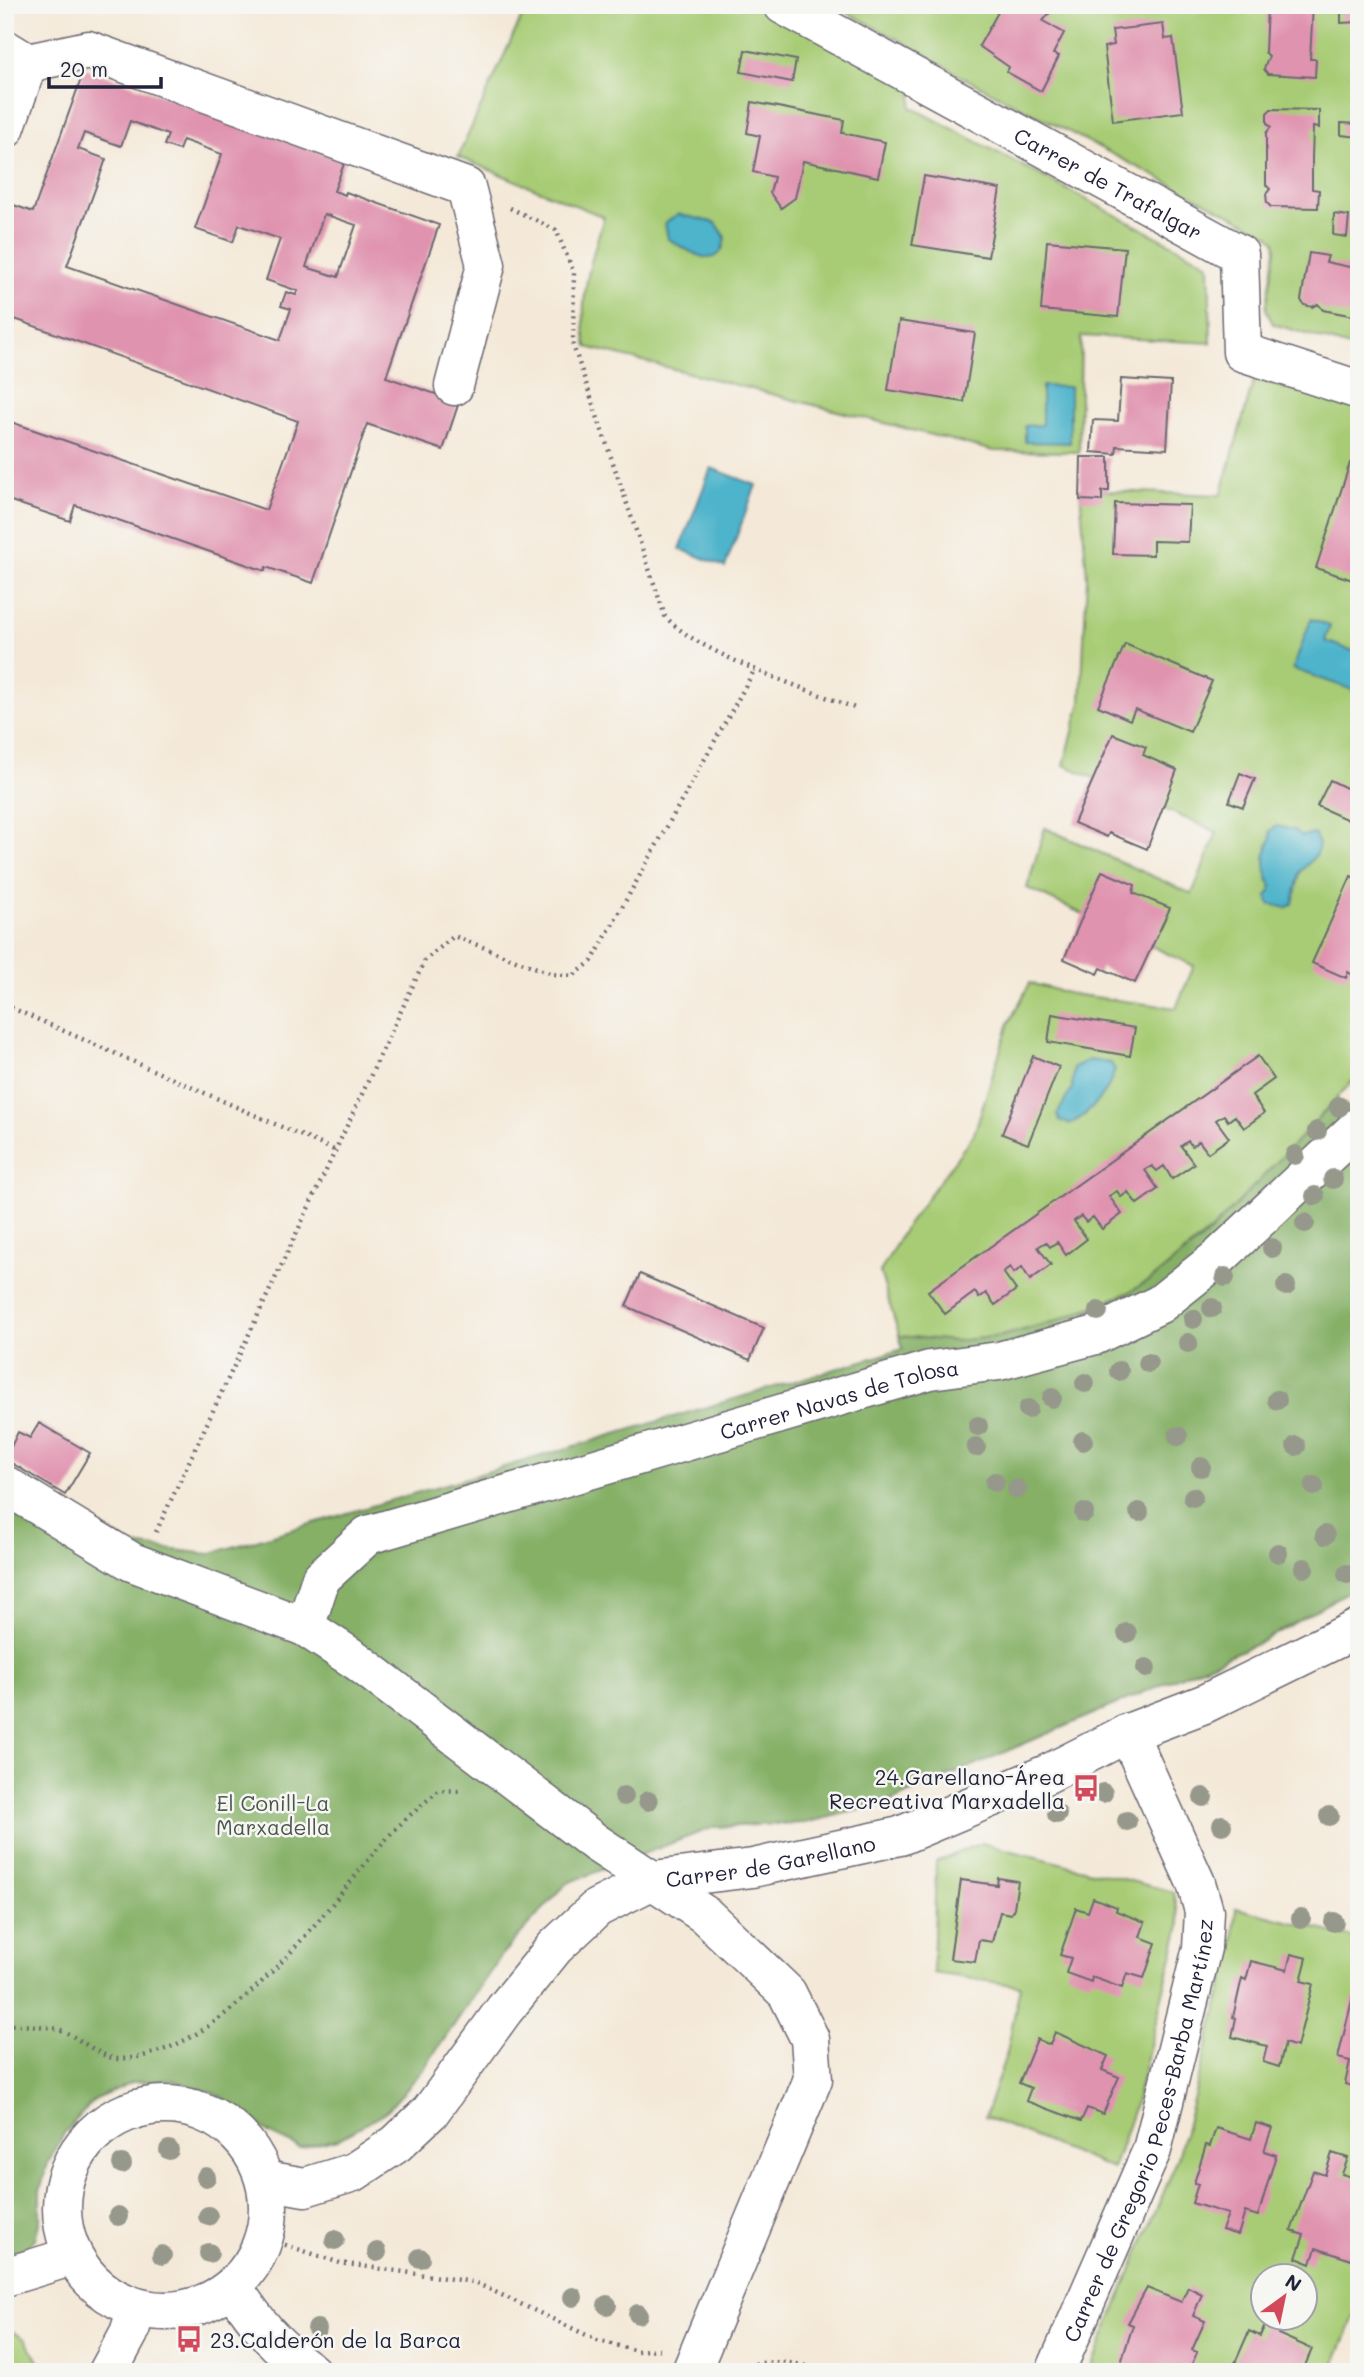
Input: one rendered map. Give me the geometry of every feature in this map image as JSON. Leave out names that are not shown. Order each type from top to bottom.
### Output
[{"type":"street","name":"Carrer de Trafalgar","points":[[783,5],[1239,254],[1242,352],[1359,390]]},
{"type":"street","points":[[5,129],[17,56],[88,50],[466,187],[486,265],[454,386]]},
{"type":"street","name":"Carrer Navas de Tolosa","points":[[305,1627],[321,1578],[368,1535],[930,1370],[999,1361],[1096,1335],[1160,1304],[1209,1265],[1359,1126]]},
{"type":"street","points":[[5,1485],[132,1562],[305,1627],[357,1661],[596,1843],[705,1914],[788,1993],[810,2039],[813,2079],[709,2370]]},
{"type":"street","name":"Carrer de Garellano","points":[[265,2180],[305,2187],[354,2172],[397,2144],[430,2112],[503,2010],[555,1947],[597,1908],[653,1880],[753,1868],[900,1836],[1047,1774],[1128,1733],[1203,1704],[1359,1628]]},
{"type":"street","name":"Carrer de Gregorio Peces-Barba Martínez","points":[[1055,2372],[1152,2150],[1202,1948],[1204,1911],[1196,1883],[1128,1733]]},
{"type":"street","points":[[160,2105],[194,2109],[225,2124],[250,2148],[265,2180],[269,2209],[265,2238],[253,2264],[233,2287],[204,2305],[171,2312],[137,2308],[111,2297],[89,2279],[73,2256],[62,2223],[63,2189],[75,2157],[97,2130],[126,2112],[160,2105]]},
{"type":"street","points":[[5,2277],[73,2256]]},
{"type":"street","points":[[233,2287],[257,2324],[287,2356],[310,2372]]},
{"type":"street","points":[[108,2372],[129,2333],[137,2308]]},
{"type":"path","points":[[466,187],[556,230],[574,273],[573,345],[665,616],[678,631],[755,669],[857,709]]},
{"type":"path","points":[[154,1536],[425,960],[454,936],[552,974],[573,976],[592,961],[755,669]]},
{"type":"path","points":[[5,1005],[334,1150]]},
{"type":"path","points":[[5,2024],[58,2029],[117,2060],[158,2054],[211,2026],[266,1976],[322,1917],[390,1834],[439,1790],[505,1793],[514,1781]]},
{"type":"path","points":[[265,2238],[340,2263],[474,2282],[597,2340],[636,2351],[662,2349]]},
{"type":"path","points":[[709,2370],[766,2361],[811,2366],[823,2372]]},
{"type":"green space","points":[[527,5],[762,5],[914,84],[911,107],[1209,264],[1211,343],[1081,336],[1079,452],[994,451],[587,347],[584,314],[587,281],[604,217],[458,157]]},
{"type":"green space","points":[[833,5],[1359,5],[1359,350],[1273,324],[1266,309],[1276,250],[1275,241],[1268,234],[960,76],[922,52]]},
{"type":"green space","points":[[1254,379],[1359,407],[1359,1074],[1229,1215],[1156,1276],[1128,1293],[1056,1321],[1002,1336],[956,1341],[900,1338],[880,1272],[905,1228],[974,1134],[1009,1023],[1030,983],[1071,994],[1176,1008],[1194,966],[1027,888],[1045,828],[1192,894],[1217,832],[1064,765],[1081,702],[1087,577],[1080,490],[1221,495]]},
{"type":"green space","name":"El Conill-La Marxadella","points":[[1337,1099],[1359,1115],[1359,1585],[1263,1641],[884,1804],[805,1823],[714,1827],[567,1883],[504,1952],[423,2070],[386,2112],[338,2139],[300,2148],[268,2133],[242,2110],[214,2093],[172,2080],[132,2082],[94,2100],[65,2132],[48,2163],[40,2191],[40,2219],[35,2239],[23,2249],[5,2254],[5,1470],[132,1545],[209,1554],[903,1349],[899,1336],[956,1341],[1002,1336],[1056,1321],[1128,1293],[1156,1276],[1207,1235]]},
{"type":"green space","points":[[981,1843],[1174,1892],[1180,1925],[1135,2105],[1113,2169],[985,2117],[1007,2052],[1020,1986],[933,1973],[936,1862]]},
{"type":"green space","points":[[1236,1908],[1359,1939],[1359,2306],[1331,2372],[1089,2372],[1178,2158],[1233,1946]]},
{"type":"green space","points":[[5,2327],[26,2340],[44,2372],[5,2372]]},
{"type":"water","points":[[678,214],[716,223],[725,237],[722,249],[717,255],[702,257],[668,239],[665,223]]},
{"type":"water","points":[[1042,386],[1070,387],[1070,443],[1025,442],[1025,426],[1042,425]]},
{"type":"water","points":[[711,468],[756,485],[725,567],[680,549]]},
{"type":"water","points":[[1311,619],[1330,626],[1325,641],[1359,653],[1359,692],[1293,669]]},
{"type":"water","points":[[1277,826],[1294,830],[1301,836],[1314,834],[1319,844],[1317,854],[1300,872],[1293,903],[1287,908],[1270,904],[1267,897],[1272,887],[1267,876],[1265,857],[1271,839],[1270,831]]},
{"type":"water","points":[[1089,1060],[1111,1063],[1115,1070],[1112,1078],[1098,1102],[1085,1114],[1070,1124],[1060,1121],[1057,1115],[1072,1088],[1074,1067]]},
{"type":"building","points":[[1002,5],[1056,5],[1043,21],[1064,33],[1053,54],[1059,56],[1041,91],[1007,72],[1009,67],[979,46]]},
{"type":"building","points":[[1267,5],[1313,5],[1310,59],[1316,59],[1315,77],[1268,74],[1264,69],[1269,56],[1265,52]]},
{"type":"building","points":[[1341,5],[1359,5],[1359,22],[1341,23]]},
{"type":"building","points":[[1163,24],[1165,39],[1173,38],[1183,112],[1113,121],[1104,47],[1114,45],[1112,30]]},
{"type":"building","points":[[745,50],[796,60],[792,82],[741,72]]},
{"type":"building","points":[[85,68],[345,161],[334,191],[345,195],[346,192],[439,225],[386,377],[459,402],[443,450],[367,424],[313,583],[266,567],[265,571],[75,505],[70,521],[5,499],[5,420],[266,510],[298,421],[15,319],[9,335],[5,334],[5,202],[33,212]],"holes":[[[130,121],[168,135],[164,145],[179,150],[183,140],[222,154],[195,229],[233,242],[239,225],[280,239],[266,280],[298,291],[296,295],[286,292],[281,306],[291,309],[280,340],[67,266],[106,159],[78,149],[84,133],[121,146]],[[324,214],[356,225],[338,277],[306,267]]]},
{"type":"building","points":[[752,102],[844,120],[842,133],[885,142],[878,177],[803,161],[795,198],[781,208],[770,193],[774,177],[753,172],[760,136],[747,133]]},
{"type":"building","points":[[1271,109],[1319,110],[1319,128],[1313,127],[1312,158],[1312,189],[1319,190],[1318,208],[1271,207],[1267,203],[1266,194],[1270,189],[1266,185],[1266,133],[1271,127],[1267,123],[1267,113]]},
{"type":"building","points":[[1341,123],[1359,124],[1359,137],[1341,135]]},
{"type":"building","points":[[924,176],[1000,189],[988,257],[912,245]]},
{"type":"building","points":[[1334,214],[1349,216],[1347,237],[1333,235]]},
{"type":"building","points":[[1047,241],[1125,248],[1118,317],[1041,310]]},
{"type":"building","points":[[1309,253],[1328,256],[1326,262],[1359,269],[1359,317],[1323,310],[1318,304],[1312,307],[1304,305],[1301,300]]},
{"type":"building","points":[[899,321],[975,333],[964,402],[888,390]]},
{"type":"building","points":[[1121,379],[1171,382],[1167,449],[1117,446],[1116,454],[1091,452],[1093,420],[1118,421]]},
{"type":"building","points":[[1081,457],[1109,457],[1109,491],[1102,491],[1102,501],[1080,500]]},
{"type":"building","points":[[1350,463],[1359,466],[1359,582],[1316,568]]},
{"type":"building","points":[[1115,503],[1190,505],[1188,542],[1153,541],[1153,555],[1113,554]]},
{"type":"building","points":[[1125,644],[1212,681],[1190,732],[1135,709],[1130,720],[1098,706]]},
{"type":"building","points":[[1113,734],[1146,747],[1143,755],[1177,770],[1147,849],[1109,833],[1107,837],[1074,823]]},
{"type":"building","points":[[1240,773],[1255,779],[1243,807],[1229,802]]},
{"type":"building","points":[[1330,780],[1359,794],[1348,820],[1317,806]]},
{"type":"building","points":[[1102,871],[1135,885],[1133,893],[1170,908],[1135,983],[1101,968],[1098,974],[1064,959]]},
{"type":"building","points":[[1351,876],[1359,880],[1359,979],[1348,972],[1346,978],[1312,963]]},
{"type":"building","points":[[1052,1014],[1135,1028],[1130,1056],[1048,1042]]},
{"type":"building","points":[[1033,1056],[1059,1067],[1028,1144],[1002,1134]]},
{"type":"building","points":[[1258,1056],[1274,1079],[1252,1095],[1264,1113],[1244,1128],[1235,1116],[1228,1121],[1224,1115],[1216,1120],[1229,1138],[1208,1153],[1199,1141],[1192,1146],[1188,1141],[1181,1146],[1194,1164],[1172,1179],[1164,1166],[1157,1171],[1152,1166],[1145,1170],[1158,1189],[1137,1204],[1128,1192],[1121,1197],[1117,1191],[1109,1196],[1122,1214],[1102,1229],[1093,1217],[1086,1222],[1081,1216],[1074,1221],[1087,1239],[1066,1255],[1057,1242],[1050,1247],[1046,1242],[1038,1247],[1051,1265],[1030,1280],[1022,1267],[1014,1273],[1010,1267],[1003,1272],[1016,1290],[995,1305],[986,1293],[979,1298],[975,1292],[945,1314],[928,1291]]},
{"type":"building","points":[[640,1274],[764,1328],[750,1360],[626,1306]]},
{"type":"building","points":[[39,1423],[90,1453],[65,1495],[5,1459],[18,1432],[30,1438]]},
{"type":"building","points":[[998,1878],[1018,1881],[1011,1914],[1000,1912],[992,1942],[979,1940],[975,1962],[950,1959],[961,1880],[997,1885]]},
{"type":"building","points":[[1093,1898],[1117,1907],[1116,1911],[1145,1922],[1140,1937],[1156,1943],[1144,1978],[1127,1973],[1122,1988],[1092,1977],[1091,1982],[1066,1973],[1071,1958],[1060,1955],[1076,1908],[1088,1912]]},
{"type":"building","points":[[1291,1954],[1307,1958],[1301,1981],[1313,1984],[1297,2047],[1285,2043],[1279,2067],[1263,2062],[1267,2046],[1232,2037],[1236,2018],[1233,2017],[1242,1978],[1246,1980],[1251,1961],[1287,1970]]},
{"type":"building","points":[[1353,1996],[1359,1997],[1359,2088],[1345,2084],[1350,2061],[1338,2058]]},
{"type":"building","points":[[1055,2032],[1108,2056],[1102,2070],[1119,2077],[1103,2114],[1087,2108],[1081,2121],[1026,2101],[1031,2088],[1019,2083],[1037,2039],[1050,2045]]},
{"type":"building","points":[[1256,2123],[1272,2128],[1264,2151],[1276,2155],[1258,2216],[1245,2212],[1238,2235],[1222,2230],[1228,2214],[1192,2203],[1198,2184],[1194,2183],[1206,2145],[1210,2146],[1216,2128],[1251,2139]]},
{"type":"building","points":[[1332,2153],[1348,2158],[1342,2174],[1359,2179],[1359,2242],[1351,2260],[1316,2248],[1312,2262],[1306,2262],[1296,2258],[1304,2235],[1291,2231],[1313,2171],[1325,2175]]},
{"type":"building","points":[[1188,2287],[1202,2294],[1193,2316],[1205,2321],[1192,2350],[1197,2352],[1189,2372],[1141,2372],[1121,2363],[1133,2325],[1128,2323],[1147,2288],[1181,2302]]},
{"type":"building","points":[[1249,2332],[1260,2336],[1262,2332],[1279,2332],[1278,2334],[1312,2349],[1304,2368],[1307,2372],[1231,2372]]},
{"type":"place","name":"24.Garellano-Área Recreativa Marxadella","points":[[1086,1788]]},
{"type":"place","name":"23.Calderón de la Barca","points":[[189,2339]]}]
